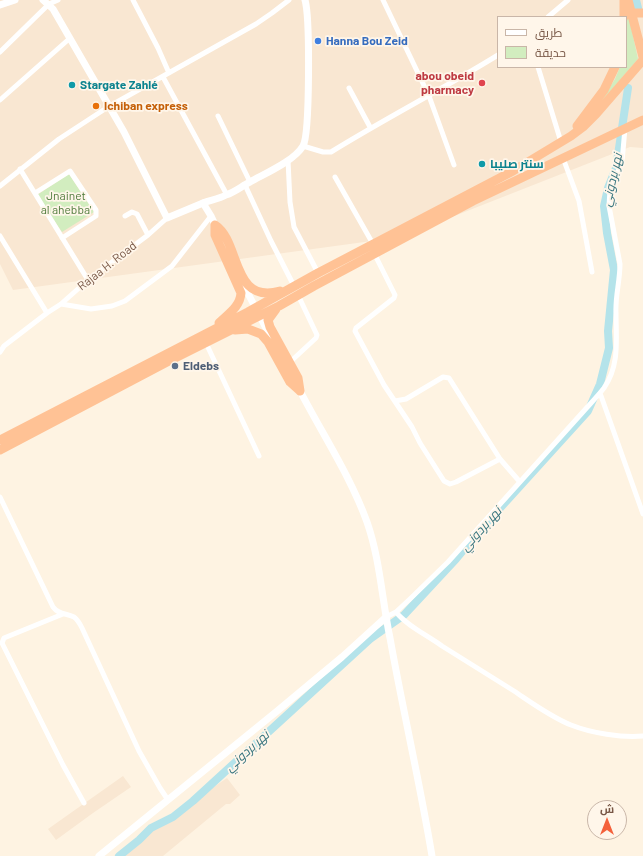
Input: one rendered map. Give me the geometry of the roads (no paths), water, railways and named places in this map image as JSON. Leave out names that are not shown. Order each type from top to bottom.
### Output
[{"type":"highway","points":[[624,0],[643,57]]},
{"type":"highway","points":[[628,0],[628,15]]},
{"type":"highway","points":[[628,15],[643,13]]},
{"type":"highway","points":[[300,391],[298,378],[269,323],[270,316],[279,306],[318,273],[513,171],[563,141],[583,127],[596,114],[643,60]]},
{"type":"highway","points":[[563,141],[586,115],[604,90],[615,68]]},
{"type":"highway","points":[[0,450],[212,330],[374,253],[473,201],[643,120]]},
{"type":"highway","points":[[213,220],[222,229],[239,270],[252,290],[264,294],[296,291]]},
{"type":"highway","points":[[212,330],[235,308],[241,296],[240,289],[216,235],[213,220]]},
{"type":"highway","points":[[0,440],[127,378],[206,343],[279,306]]},
{"type":"highway","points":[[230,331],[248,329],[261,334],[268,342],[290,382],[300,391]]},
{"type":"main road","points":[[0,5],[15,0]]},
{"type":"main road","points":[[46,2],[62,24],[108,107],[124,132],[167,218],[227,195],[288,160],[303,146],[306,134],[307,117],[308,17],[305,0]]},
{"type":"main road","points":[[203,203],[213,220],[246,290],[348,479],[363,512],[372,543],[432,856]]},
{"type":"main road","points":[[100,856],[386,619]]},
{"type":"street","points":[[0,52],[46,2],[58,0]]},
{"type":"street","points":[[132,0],[158,48],[169,73]]},
{"type":"street","points":[[0,186],[59,139],[108,107],[256,24],[289,0]]},
{"type":"street","points":[[384,0],[429,96],[454,165]]},
{"type":"street","points":[[549,16],[568,0]]},
{"type":"street","points":[[0,100],[70,39]]},
{"type":"street","points":[[303,146],[323,152],[331,152],[497,56]]},
{"type":"street","points":[[538,68],[563,141]]},
{"type":"street","points":[[163,76],[227,195]]},
{"type":"street","points":[[349,88],[370,128]]},
{"type":"street","points":[[218,116],[271,241],[317,335],[316,338],[289,363]]},
{"type":"street","points":[[386,619],[397,614],[411,598],[448,562],[600,392],[609,379],[615,360],[617,340],[616,312],[620,264],[609,206],[610,190],[622,162],[625,128]]},
{"type":"street","points":[[563,158],[579,201],[592,272]]},
{"type":"street","points":[[288,160],[290,202],[294,227],[318,273]]},
{"type":"street","points":[[20,169],[88,280]]},
{"type":"street","points":[[35,193],[70,171],[96,210],[96,216],[62,238]]},
{"type":"street","points":[[336,177],[373,244]]},
{"type":"street","points":[[124,216],[132,212],[137,214],[148,235]]},
{"type":"street","name":"Rajaa H. Road","points":[[0,352],[4,346],[46,313],[61,304],[88,280],[148,235],[167,218]]},
{"type":"street","points":[[61,304],[91,309],[106,308],[120,304],[172,266],[213,220]]},
{"type":"street","points":[[0,236],[46,313]]},
{"type":"street","points":[[374,253],[395,294],[394,298],[358,325],[355,331],[380,378],[412,426],[426,454],[446,483],[450,484],[500,459]]},
{"type":"street","points":[[206,343],[259,456]]},
{"type":"street","points":[[395,401],[406,399],[443,377],[449,378],[500,459],[520,482]]},
{"type":"street","points":[[600,392],[643,514]]},
{"type":"street","points":[[0,497],[53,607],[57,612],[76,619],[82,628],[139,751],[168,800]]},
{"type":"street","points":[[63,614],[7,636],[1,641],[63,765],[84,803]]},
{"type":"street","points":[[397,614],[536,706],[570,725],[619,736],[643,736]]},
{"type":"waterway","name":"نهر بردوني","points":[[636,0],[638,8]]},
{"type":"waterway","name":"نهر بردوني","points":[[119,856],[151,828],[173,817],[193,801],[370,639],[404,615],[588,411],[600,384],[609,348],[608,331],[614,270],[607,233],[604,206],[608,188],[616,168],[628,88]]},
{"type":"place","name":"Hanna Bou Zeid","points":[[318,41]]},
{"type":"place","name":"abou obeid pharmacy","points":[[482,83]]},
{"type":"place","name":"Stargate Zahlé","points":[[72,85]]},
{"type":"place","name":"Ichiban express","points":[[96,106]]},
{"type":"place","name":"سنتر صليبا","points":[[482,164]]},
{"type":"place","name":"Eldebs","points":[[175,366]]},
{"type":"park label","name":"Jnainet al ahebba'","points":[[66,203]]}]
